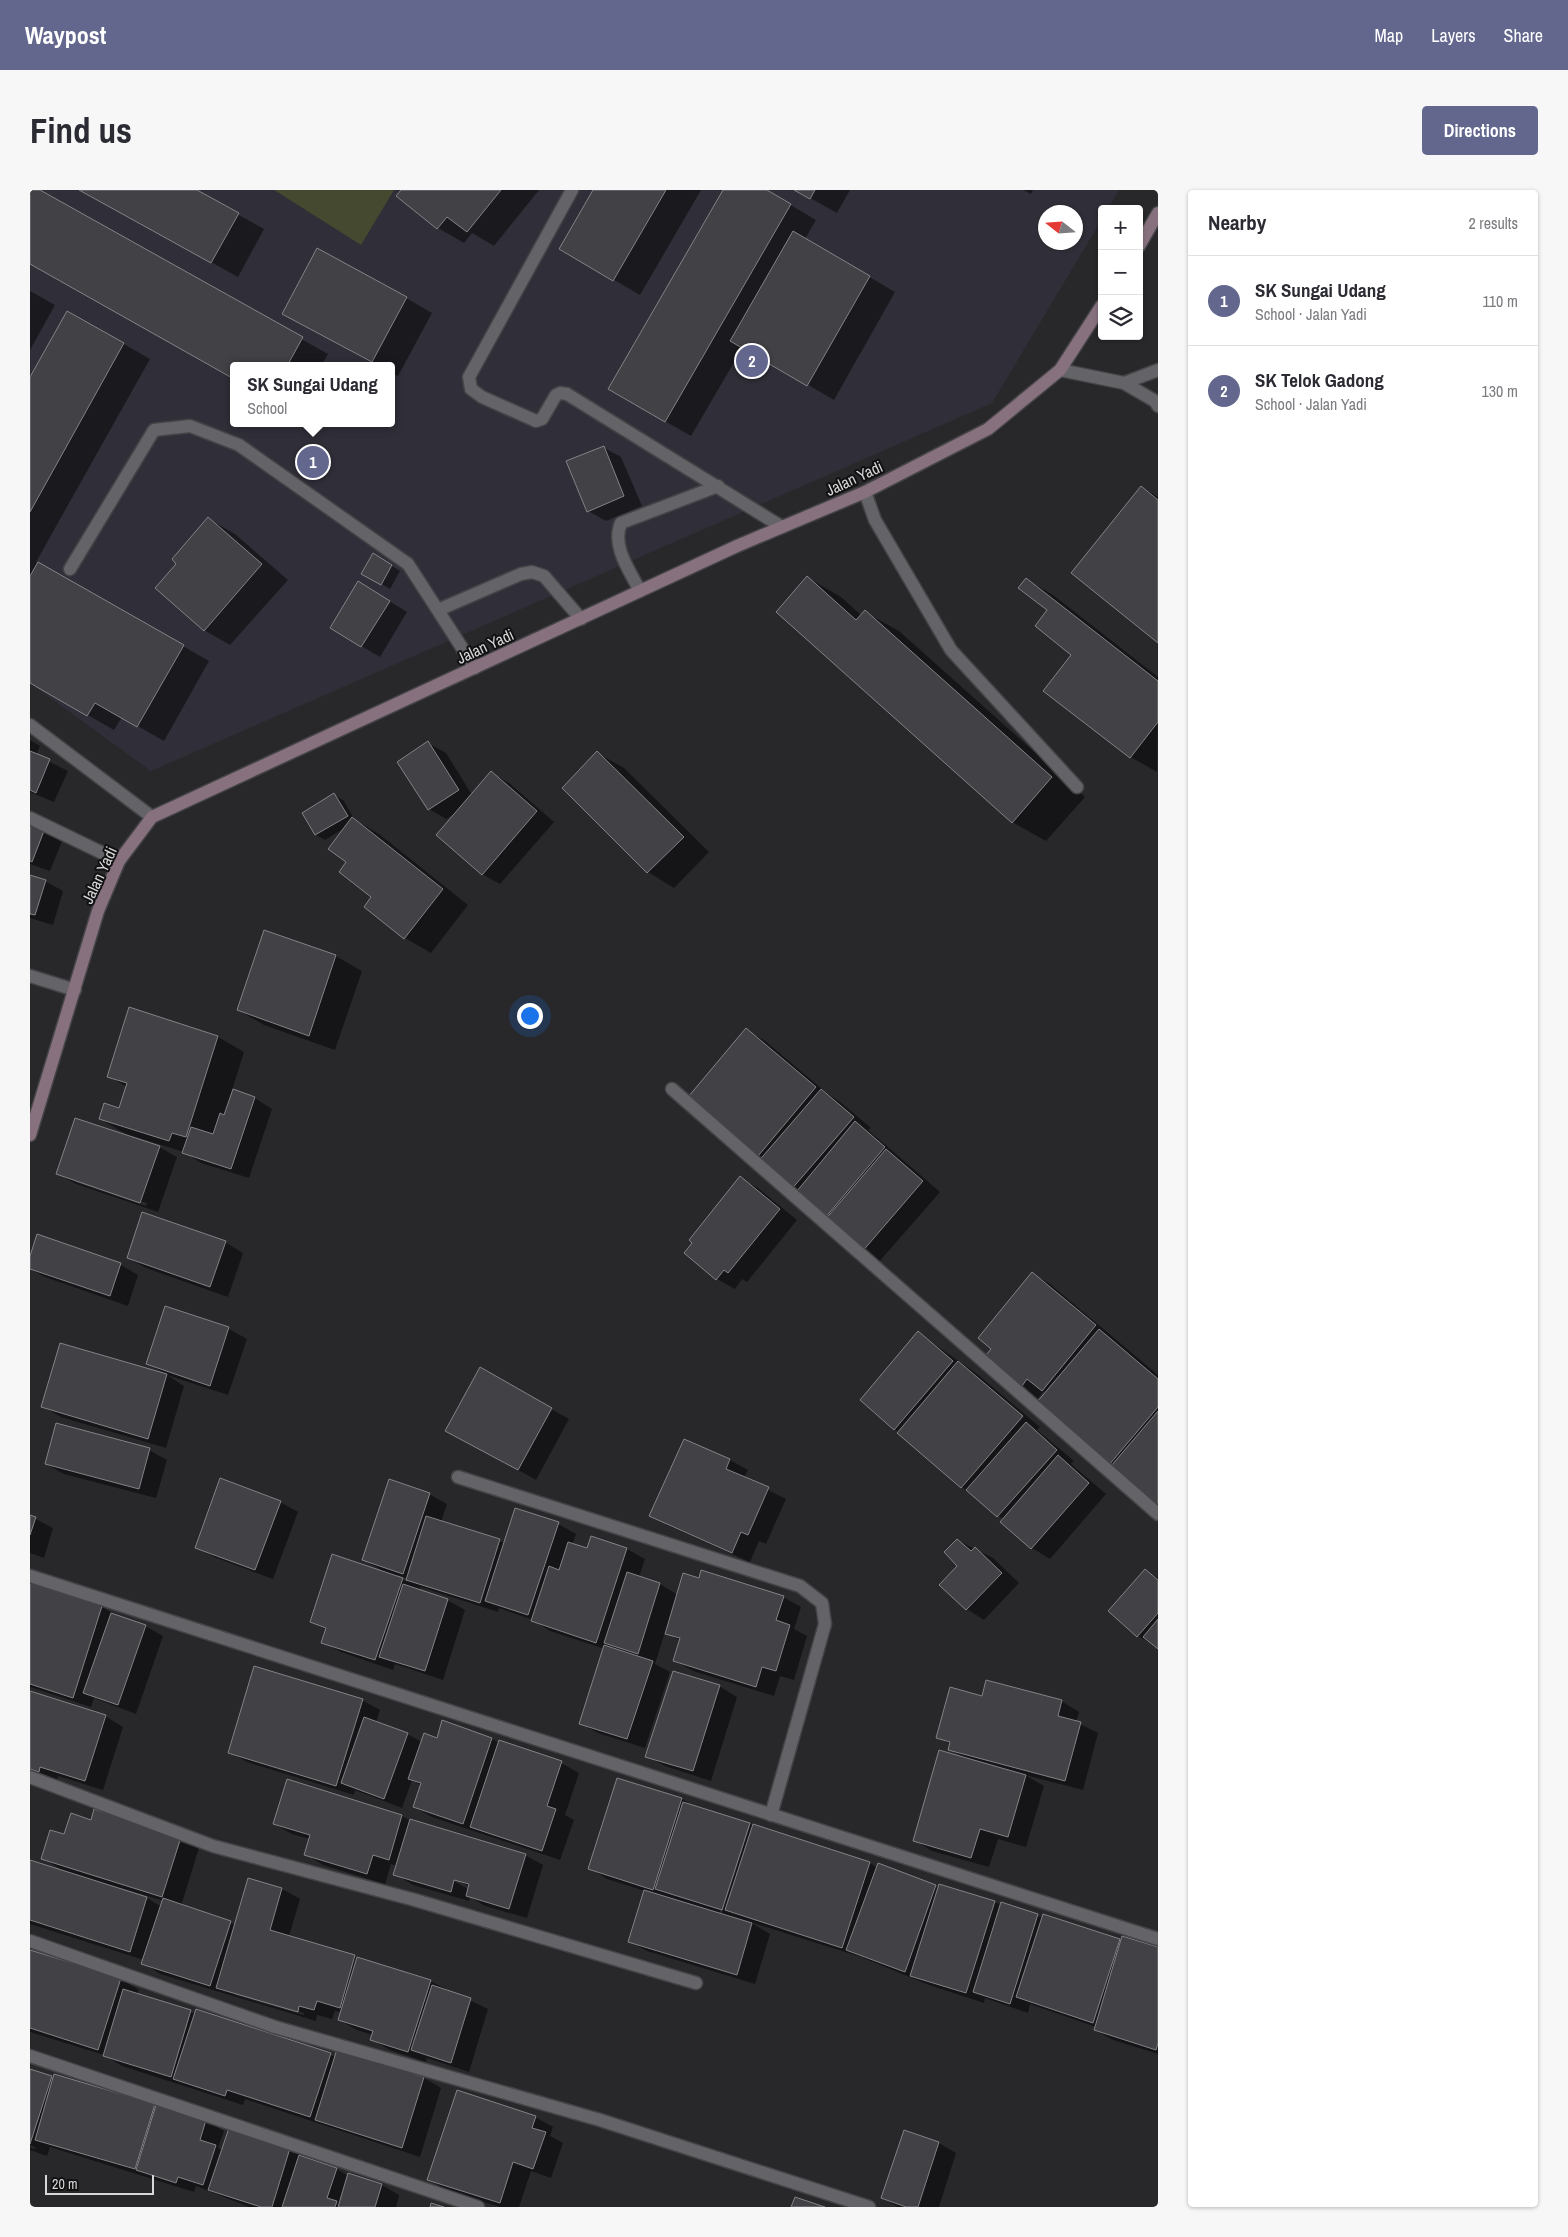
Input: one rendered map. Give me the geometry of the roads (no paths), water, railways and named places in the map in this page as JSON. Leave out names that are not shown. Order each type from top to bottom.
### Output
[{"type":"street","points":[[572,190],[469,378],[471,389],[482,397],[536,421],[542,419],[556,395],[560,393],[567,394],[782,527]]},
{"type":"street","points":[[1143,239],[1158,213]]},
{"type":"street","name":"Jalan Yadi","points":[[30,1135],[98,912],[120,861],[152,817],[782,527],[865,492],[988,429],[1060,370],[1098,311]]},
{"type":"street","points":[[1060,370],[1124,383],[1155,402],[1158,406]]},
{"type":"street","points":[[1124,383],[1158,370]]},
{"type":"street","points":[[70,569],[154,430],[190,426],[239,445],[408,564],[475,668]]},
{"type":"street","points":[[640,592],[618,546],[618,531],[621,523],[718,486]]},
{"type":"street","points":[[865,492],[875,520],[951,650],[1077,787]]},
{"type":"street","points":[[438,610],[521,574],[532,572],[544,576],[581,619]]},
{"type":"street","points":[[30,724],[152,817]]},
{"type":"street","points":[[30,818],[120,861]]},
{"type":"street","points":[[30,976],[74,990]]},
{"type":"street","points":[[672,1089],[1158,1514]]},
{"type":"street","points":[[458,1477],[800,1586],[822,1603],[824,1624],[771,1815]]},
{"type":"street","points":[[30,1576],[1158,1938]]},
{"type":"street","points":[[30,1777],[213,1846],[415,1900],[696,1983]]},
{"type":"street","points":[[30,1941],[275,2027],[600,2120],[869,2207]]},
{"type":"street","points":[[30,2056],[478,2207]]},
{"type":"place","name":"SK Telok Gadong","points":[[752,361]]},
{"type":"place","name":"SK Sungai Udang","points":[[313,462]]}]
